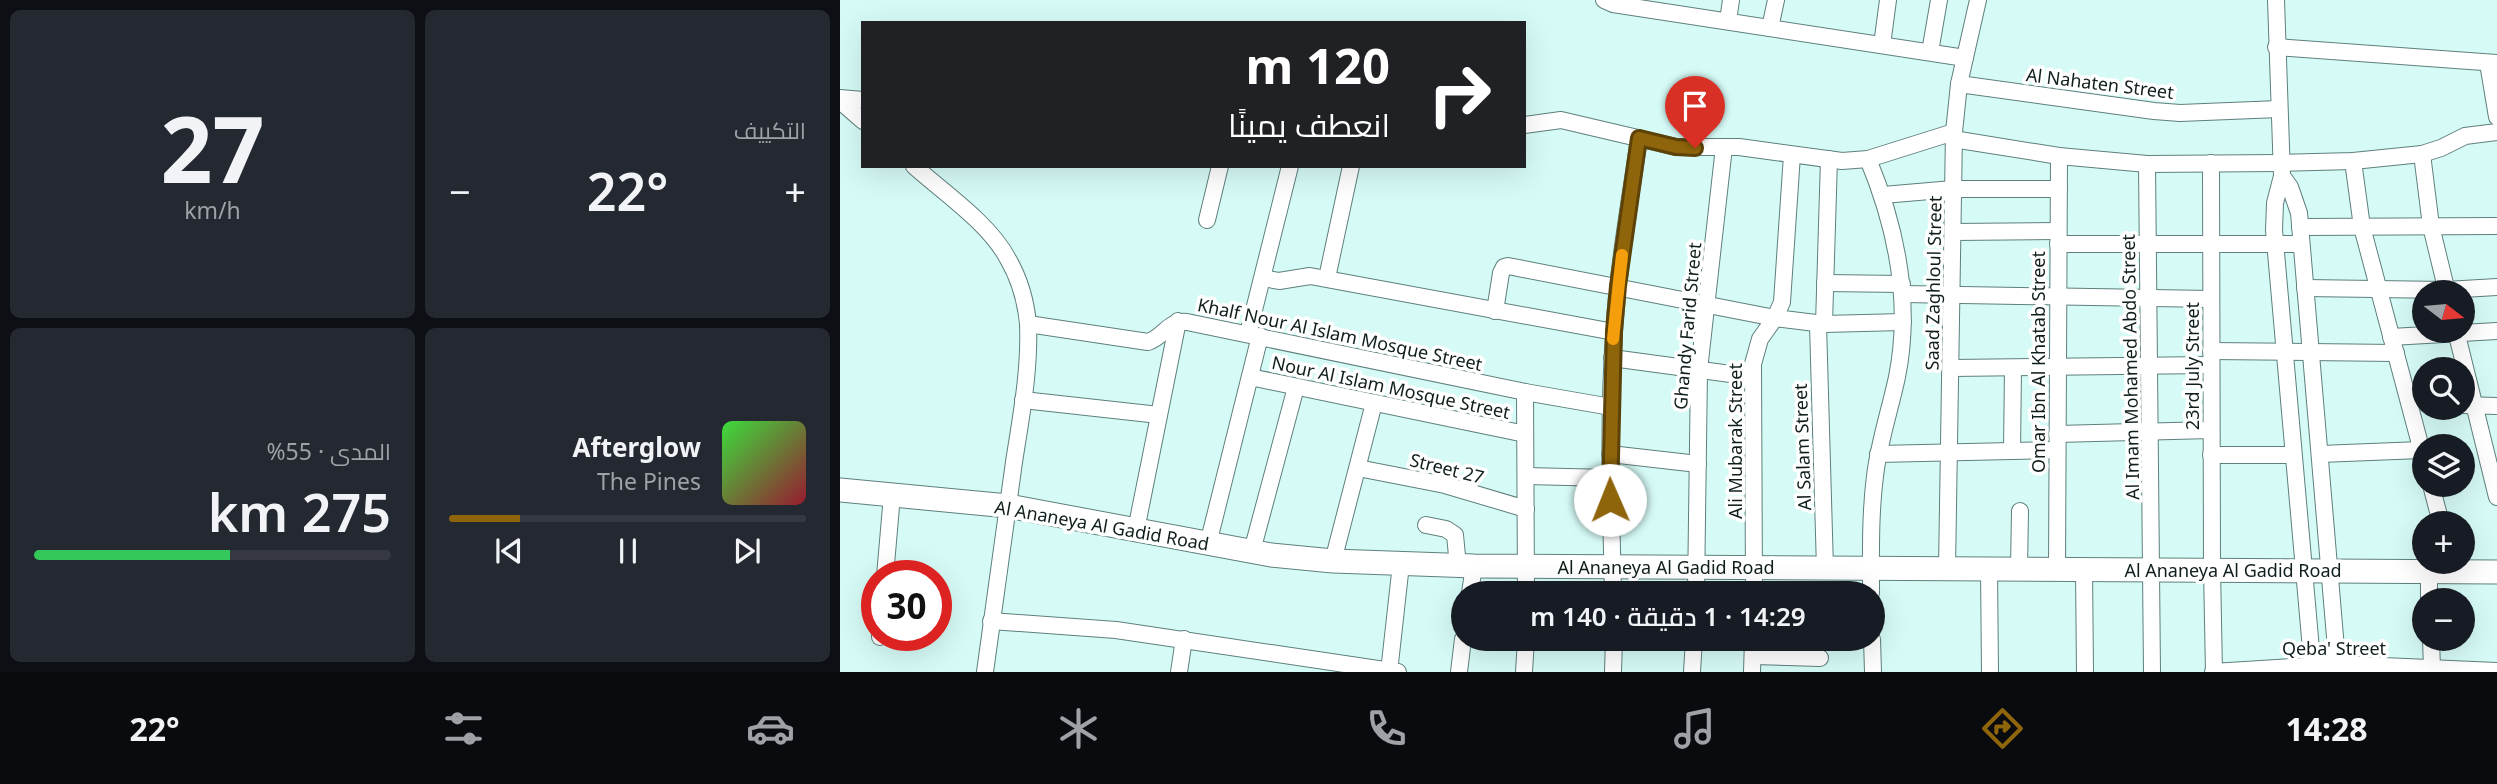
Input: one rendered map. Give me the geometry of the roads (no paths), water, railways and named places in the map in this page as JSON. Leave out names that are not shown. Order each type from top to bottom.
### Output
[{"type":"street","points":[[1604,0],[1613,4],[1658,5],[1728,21],[1965,58]]},
{"type":"street","points":[[1728,21],[1731,0]]},
{"type":"street","points":[[1770,28],[1776,0]]},
{"type":"street","points":[[1882,45],[1888,0]]},
{"type":"street","points":[[1930,52],[1939,0]]},
{"type":"street","name":"Saad Zaghloul Street","points":[[1947,569],[1953,136],[1959,84],[1978,0]]},
{"type":"street","points":[[2276,0],[2282,169],[2275,203],[2276,244],[2313,669]]},
{"type":"street","points":[[2276,47],[2493,63],[2497,117]]},
{"type":"street","name":"Al Nahaten Street","points":[[1959,84],[2154,111],[2180,113],[2279,109]]},
{"type":"street","points":[[840,100],[861,100]]},
{"type":"street","points":[[840,100],[861,119]]},
{"type":"street","points":[[1526,125],[1561,120],[1676,147],[1724,147],[1829,159],[1868,159],[1953,136],[2059,156],[2147,164],[2211,163],[2282,169],[2422,154],[2465,136],[2497,132]]},
{"type":"street","points":[[1613,581],[1609,478],[1612,358],[1618,286],[1639,138]]},
{"type":"street","name":"Ghandy Farid Street","points":[[1697,581],[1699,370],[1724,147]]},
{"type":"street","points":[[2422,154],[2431,226],[2444,280]]},
{"type":"street","name":"Ali Mubarak Street","points":[[1754,581],[1753,364],[1760,339],[1775,318],[1783,293],[1792,155]]},
{"type":"street","name":"Omar Ibn Al Khatab Street","points":[[2057,569],[2059,156]]},
{"type":"street","name":"Al Salam Street","points":[[1825,569],[1821,324],[1829,159]]},
{"type":"street","points":[[1868,159],[1883,195],[1894,233],[1902,289],[1903,322],[1897,375],[1878,454],[1872,501],[1871,581]]},
{"type":"street","points":[[2353,161],[2361,226],[2391,337],[2412,391]]},
{"type":"street","name":"23rd July Street","points":[[2211,163],[2213,672]]},
{"type":"street","name":"Al Imam Mohamed Abdo Street","points":[[2147,164],[2152,672]]},
{"type":"street","points":[[916,168],[994,237],[1017,278],[1024,301],[1027,324],[1023,400],[985,672]]},
{"type":"street","points":[[1207,220],[1220,168]]},
{"type":"street","points":[[1208,544],[1250,377],[1262,278],[1290,168]]},
{"type":"street","points":[[1326,278],[1350,168]]},
{"type":"street","points":[[2282,169],[2295,200],[2300,227],[2338,668]]},
{"type":"street","points":[[1883,195],[1953,189],[2059,189]]},
{"type":"street","points":[[2300,227],[2497,226]]},
{"type":"street","points":[[1953,232],[2148,244],[2301,244]]},
{"type":"street","points":[[1495,311],[1500,272],[1504,267],[1618,286],[1775,318],[1821,324],[1903,322]]},
{"type":"street","points":[[1262,278],[1279,281],[1310,276],[1326,278],[1614,331]]},
{"type":"street","points":[[1825,283],[1952,295],[2211,299]]},
{"type":"street","points":[[2475,289],[2497,287]]},
{"type":"street","points":[[2305,288],[2412,289]]},
{"type":"street","points":[[1136,530],[1178,321]]},
{"type":"street","name":"Khalf Nour Al Islam Mosque Street","points":[[1027,324],[1148,342],[1158,339],[1170,324],[1178,321],[1611,407]]},
{"type":"street","points":[[2475,332],[2497,331]]},
{"type":"street","points":[[2391,337],[2412,335]]},
{"type":"street","points":[[1951,368],[2150,366],[2284,352],[2396,353]]},
{"type":"street","points":[[1612,358],[1753,377]]},
{"type":"street","points":[[2012,451],[2013,368]]},
{"type":"street","name":"Nour Al Islam Mosque Street","points":[[1250,377],[1525,434]]},
{"type":"street","points":[[1252,551],[1296,387]]},
{"type":"street","points":[[1525,392],[1526,581]]},
{"type":"street","points":[[1023,400],[1159,415]]},
{"type":"street","points":[[1334,561],[1374,403]]},
{"type":"street","points":[[2475,405],[2497,406]]},
{"type":"street","points":[[2473,420],[2497,497]]},
{"type":"street","points":[[1878,454],[2012,451],[2057,442],[2151,431],[2211,430]]},
{"type":"street","points":[[1609,454],[1698,464]]},
{"type":"street","points":[[2320,454],[2412,455]]},
{"type":"street","points":[[2211,455],[2293,455]]},
{"type":"street","name":"Street 27","points":[[1358,468],[1445,485],[1526,509]]},
{"type":"street","points":[[1525,476],[1609,478]]},
{"type":"street","name":"Al Ananeya Al Gadid Road","points":[[840,490],[1008,506],[1208,544],[1334,561],[1526,567],[2412,572]]},
{"type":"street","points":[[886,560],[892,495]]},
{"type":"street","points":[[2018,569],[2020,511]]},
{"type":"street","points":[[1426,525],[1451,531],[1455,535],[1468,581]]},
{"type":"street","points":[[991,621],[1116,630],[1392,672],[1401,564]]},
{"type":"street","points":[[1989,569],[1990,672]]},
{"type":"street","points":[[2084,569],[2085,672]]},
{"type":"street","name":"Al Ananeya Al Gadid Road","points":[[2475,570],[2497,572]]},
{"type":"street","points":[[1179,672],[1184,639]]},
{"type":"street","points":[[1459,672],[1462,651]]},
{"type":"street","points":[[1524,672],[1525,651]]},
{"type":"street","points":[[1613,672],[1614,651]]},
{"type":"street","points":[[1692,672],[1693,651]]},
{"type":"street","points":[[1872,651],[1873,672]]},
{"type":"street","points":[[2431,651],[2431,669]]},
{"type":"street","points":[[1753,664],[1820,658]]},
{"type":"street","name":"Qeba' Street","points":[[2213,672],[2338,668],[2497,671]]}]
